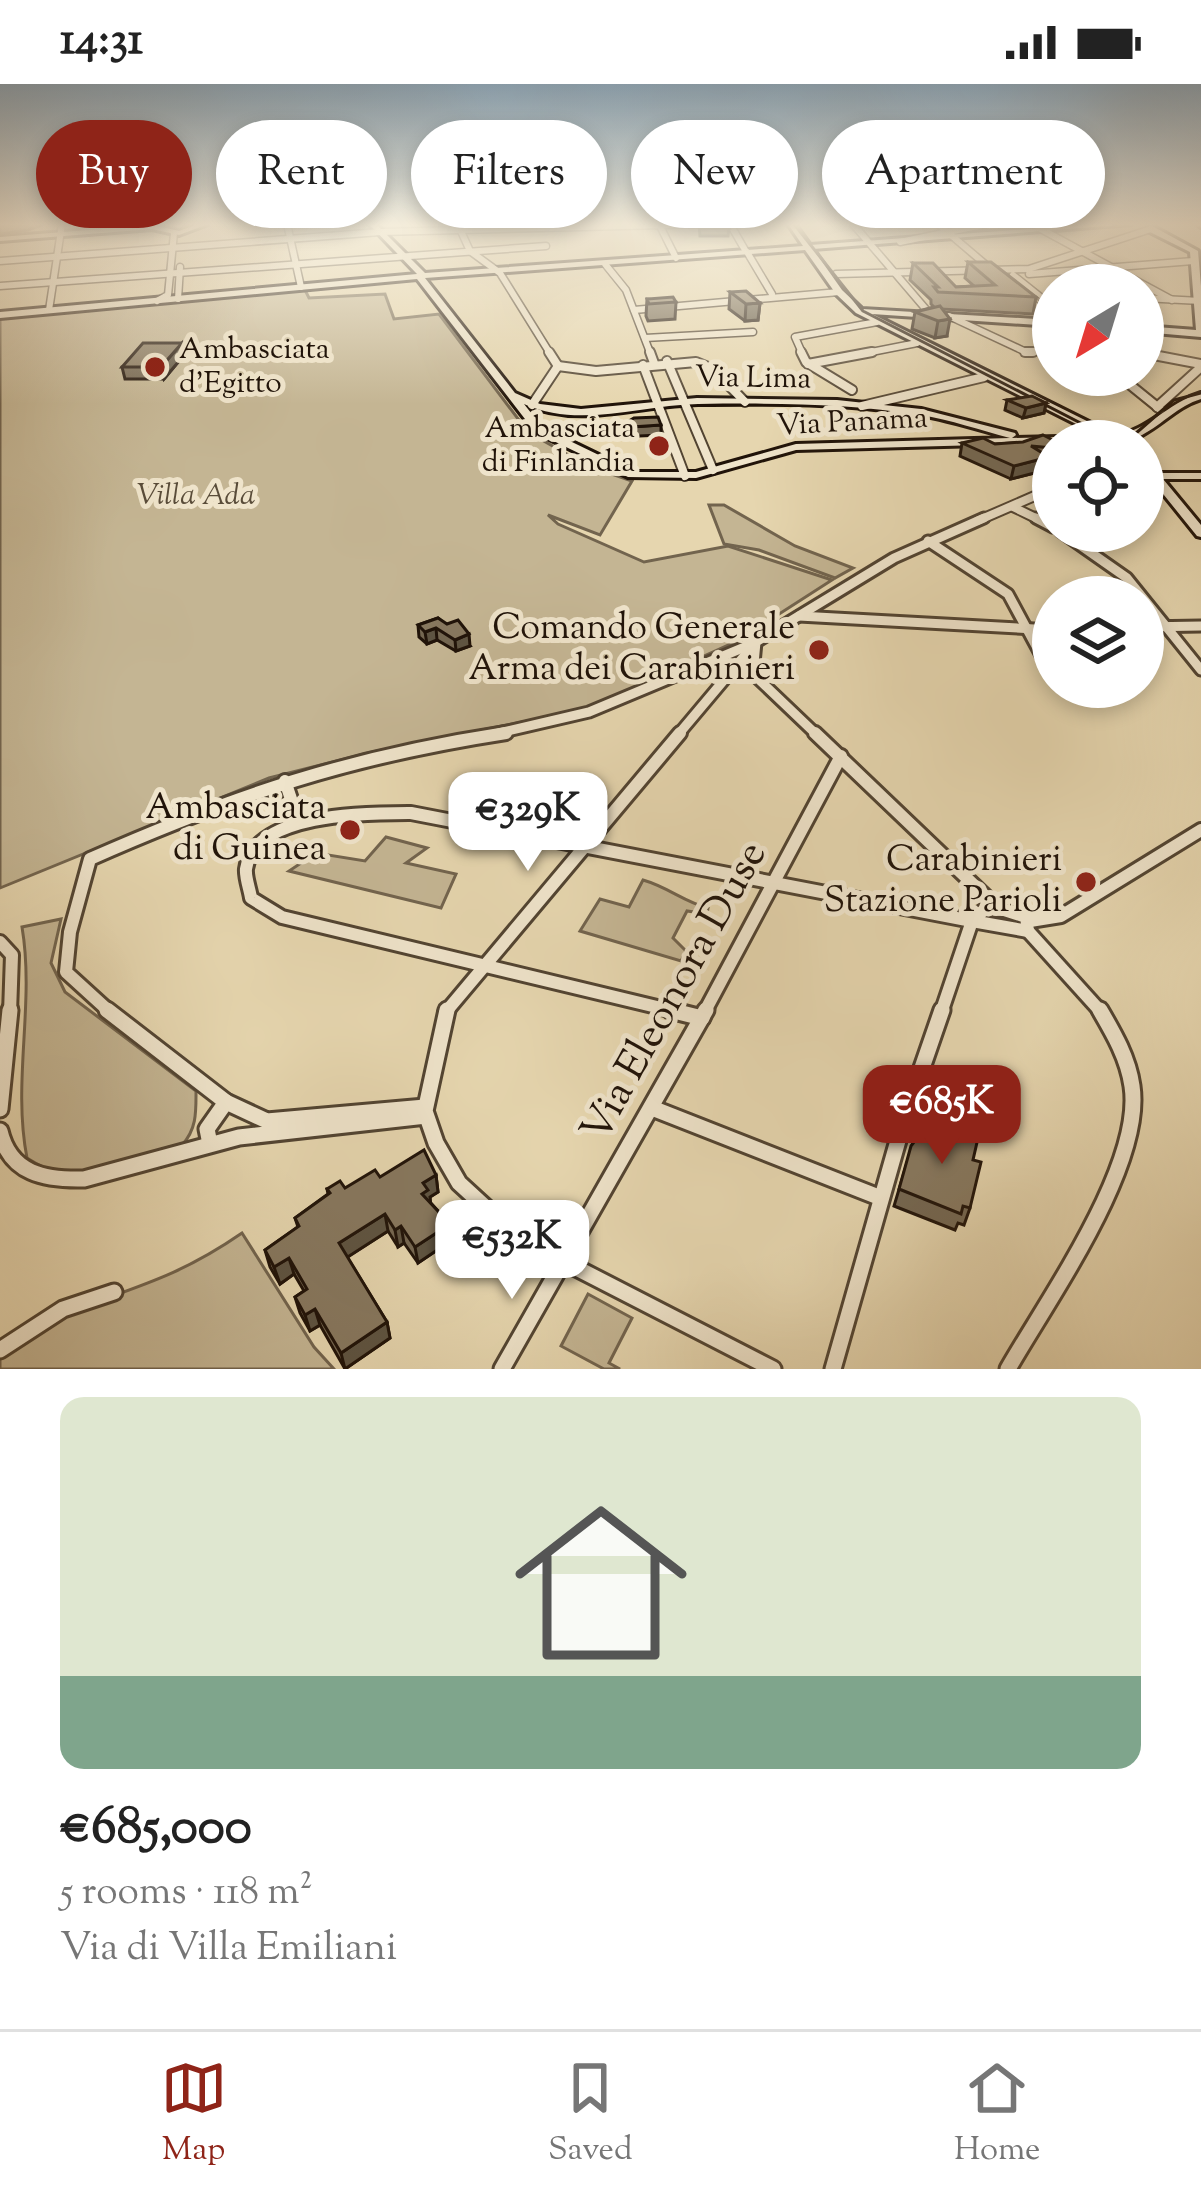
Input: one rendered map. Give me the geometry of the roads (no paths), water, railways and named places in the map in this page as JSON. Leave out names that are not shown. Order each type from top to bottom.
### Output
[{"type":"main road","points":[[278,291],[327,284]]},
{"type":"main road","points":[[0,315],[349,284]]},
{"type":"main road","points":[[425,284],[509,392],[529,409]]},
{"type":"main road","points":[[833,284],[877,322],[1075,420]]},
{"type":"main road","points":[[844,284],[864,311],[1076,420]]},
{"type":"main road","points":[[1164,331],[1201,334],[1198,301]]},
{"type":"main road","points":[[864,311],[1032,321]]},
{"type":"main road","points":[[1160,409],[1201,396]]},
{"type":"main road","name":"Via Lima","points":[[529,409],[583,414],[684,401],[862,398],[1031,441]]},
{"type":"main road","name":"Via Panama","points":[[529,409],[547,436],[625,473],[685,476],[778,449],[1031,441]]},
{"type":"main road","name":"Via Panama","points":[[1151,420],[1160,409]]},
{"type":"main road","points":[[1164,476],[1201,476]]},
{"type":"main road","points":[[1164,488],[1201,533]]},
{"type":"street","points":[[49,310],[53,284]]},
{"type":"street","points":[[157,301],[168,295],[172,284]]},
{"type":"street","points":[[177,284],[178,299]]},
{"type":"street","points":[[506,284],[555,364],[602,371],[667,362],[710,367],[745,402]]},
{"type":"street","points":[[622,284],[654,363]]},
{"type":"street","points":[[766,284],[772,294]]},
{"type":"street","points":[[904,284],[930,314]]},
{"type":"street","points":[[1011,284],[1032,302]]},
{"type":"street","points":[[634,310],[690,308],[772,294],[838,292]]},
{"type":"street","points":[[1024,294],[1032,293]]},
{"type":"street","points":[[1164,295],[1172,299]]},
{"type":"street","points":[[1164,299],[1198,301]]},
{"type":"street","points":[[949,316],[1032,352]]},
{"type":"street","points":[[877,322],[795,337],[808,364],[862,398],[885,399],[984,377]]},
{"type":"street","points":[[645,338],[753,332]]},
{"type":"street","points":[[808,364],[917,343]]},
{"type":"street","points":[[1164,358],[1201,366]]},
{"type":"street","points":[[667,362],[713,470]]},
{"type":"street","points":[[529,409],[555,364]]},
{"type":"street","points":[[643,364],[685,476]]},
{"type":"street","points":[[1144,396],[1160,409],[1201,366]]},
{"type":"street","points":[[984,442],[993,430]]},
{"type":"street","points":[[773,1369],[520,1239],[470,1195],[436,1143],[425,1111],[443,1016],[757,642],[928,541],[1032,502]]},
{"type":"street","points":[[1017,509],[1032,516]]},
{"type":"street","points":[[928,541],[1007,594],[1032,638]]},
{"type":"street","points":[[1090,552],[1127,578],[1201,670]]},
{"type":"street","points":[[796,616],[1032,630]]},
{"type":"street","points":[[1164,626],[1201,626]]},
{"type":"street","points":[[268,1127],[226,1102],[75,985],[67,972],[67,947],[90,859],[284,781],[403,749],[521,732],[564,720],[631,697],[718,655],[757,642]]},
{"type":"street","points":[[753,668],[757,642]]},
{"type":"street","points":[[718,655],[734,667],[753,668],[998,908],[1029,926],[1092,998],[1119,1041],[1133,1089],[1124,1164],[1008,1369]]},
{"type":"street","name":"Via Eleonora Duse","points":[[502,1369],[702,1018],[841,756]]},
{"type":"street","points":[[284,781],[299,823]]},
{"type":"street","points":[[702,1018],[289,919],[258,906],[247,886],[250,858],[266,838],[299,823],[373,812],[411,813],[971,921],[1029,926],[1056,918],[1201,830]]},
{"type":"street","points":[[833,1369],[881,1198],[971,921],[984,910],[998,908]]},
{"type":"street","points":[[0,942],[14,961],[0,1108]]},
{"type":"street","points":[[210,1144],[207,1129],[226,1102]]},
{"type":"street","points":[[652,1108],[881,1198]]},
{"type":"street","points":[[0,1131],[4,1150],[15,1163],[37,1176],[58,1179],[135,1170],[268,1127],[425,1111]]},
{"type":"street","points":[[0,1350],[63,1309],[114,1292]]},
{"type":"tram line","points":[[842,284],[863,311],[1096,431],[1135,434],[1174,400],[1201,393]]},
{"type":"place","name":"Ambasciata d'Egitto","points":[[155,367]]},
{"type":"place","name":"Ambasciata di Finlandia","points":[[659,446]]},
{"type":"place","name":"Comando Generale Arma dei Carabinieri","points":[[819,650]]},
{"type":"place","name":"Ambasciata di Guinea","points":[[350,830]]},
{"type":"place","name":"Carabinieri Stazione Parioli","points":[[1086,882]]},
{"type":"park label","name":"Villa Ada","points":[[196,496]]}]
